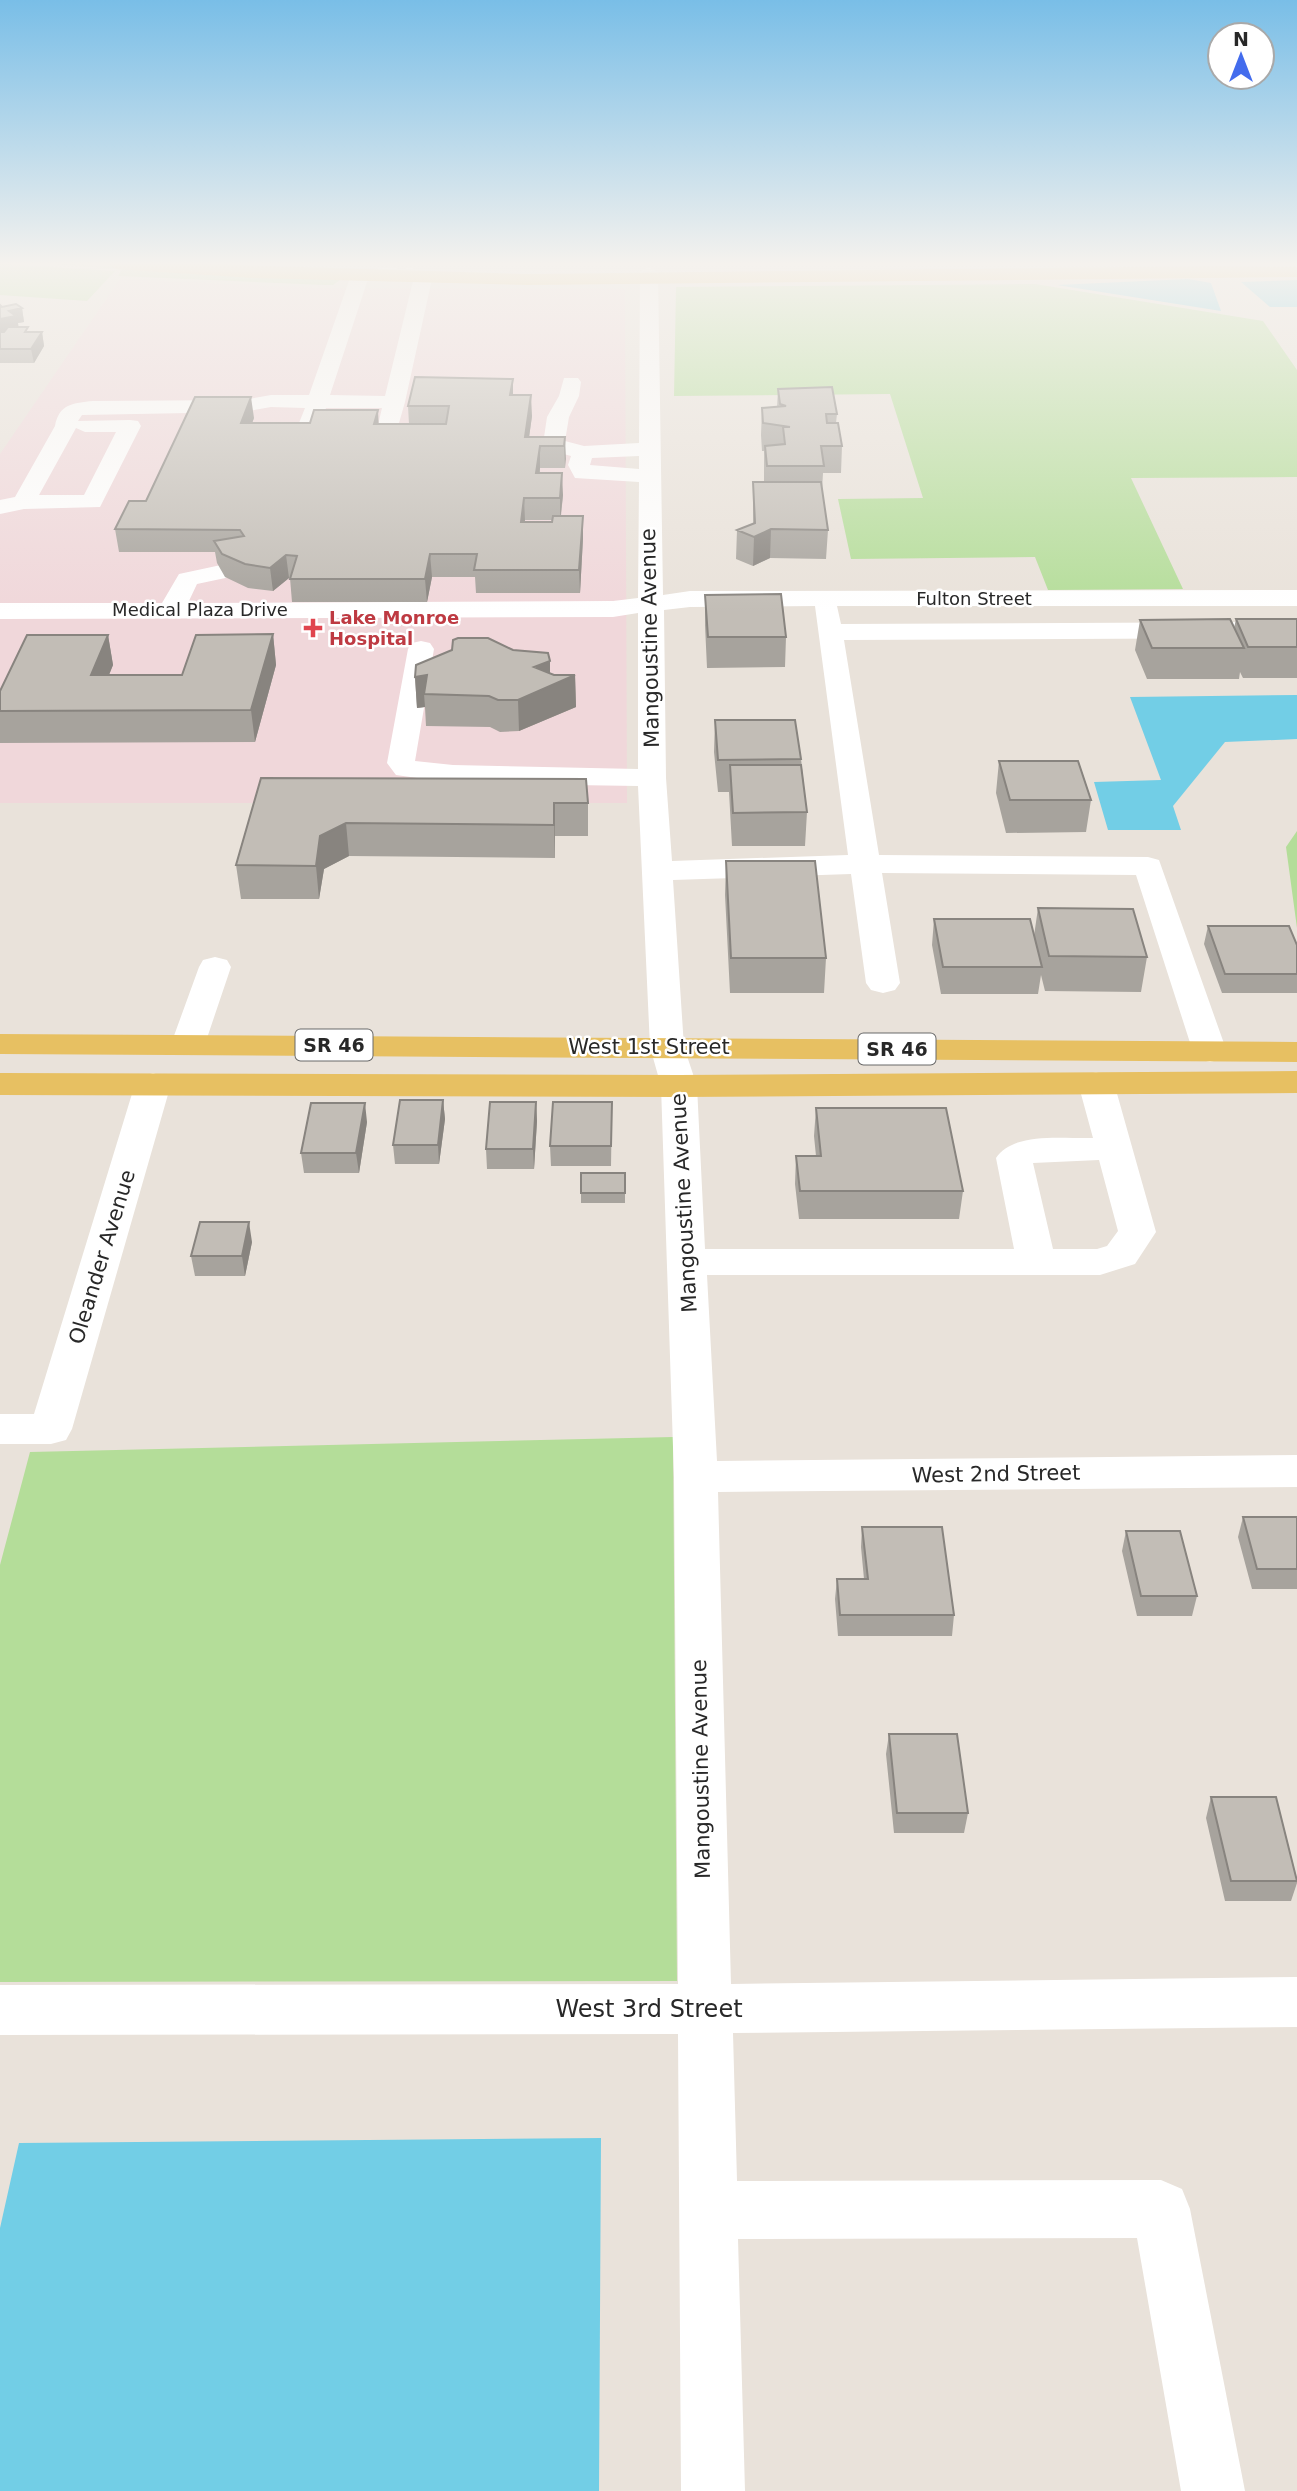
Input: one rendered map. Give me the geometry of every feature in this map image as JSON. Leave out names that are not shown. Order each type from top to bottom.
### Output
[{"type":"main road","name":"West 1st Street","points":[[0,1044],[188,1044],[673,1067],[1096,1083],[1297,1082]]},
{"type":"main road","name":"West 1st Street","points":[[0,1084],[153,1084],[673,1067],[1297,1052]]},
{"type":"street","points":[[315,436],[306,431],[325,380]]},
{"type":"street","points":[[378,436],[387,431],[396,402],[398,380]]},
{"type":"street","name":"Mangoustine Avenue","points":[[648,380],[652,778],[687,1262],[696,1477],[713,2491]]},
{"type":"street","points":[[571,382],[569,396],[558,417],[554,444],[583,453],[648,449]]},
{"type":"street","points":[[24,502],[72,411],[93,407],[233,407],[271,401],[396,402]]},
{"type":"street","points":[[0,507],[24,502],[92,502],[130,426],[66,426]]},
{"type":"street","points":[[583,453],[579,465],[583,473],[648,476]]},
{"type":"street","points":[[171,610],[188,579],[221,572]]},
{"type":"street","name":"Fulton Street","points":[[651,603],[690,599],[1297,598]]},
{"type":"street","points":[[825,599],[883,983]]},
{"type":"street","name":"Medical Plaza Drive","points":[[0,611],[171,610],[254,600],[613,609],[651,603]]},
{"type":"street","points":[[830,632],[1297,629]]},
{"type":"street","points":[[421,649],[401,764],[406,769],[453,774],[652,778]]},
{"type":"street","points":[[658,871],[865,864],[1149,866],[1210,1052]]},
{"type":"street","points":[[188,1044],[215,967]]},
{"type":"street","points":[[687,1262],[1100,1262],[1121,1255],[1137,1232],[1096,1083]]},
{"type":"street","name":"Oleander Avenue","points":[[0,1429],[51,1429],[153,1084]]},
{"type":"street","points":[[1037,1262],[1014,1158],[1024,1152],[1113,1148]]},
{"type":"street","name":"West 2nd Street","points":[[696,1477],[1297,1471]]},
{"type":"street","name":"West 3rd Street","points":[[0,2010],[705,2009],[1297,2002]]},
{"type":"street","points":[[708,2210],[1160,2209],[1213,2491]]},
{"type":"shaded area","name":"Lake Monroe Hospital","points":[[51,380],[625,380],[627,803],[0,803],[0,454]]},
{"type":"green space","points":[[674,380],[1297,380],[1297,477],[1131,478],[1183,589],[1048,590],[1035,557],[851,559],[838,499],[923,498],[890,394],[674,396]]},
{"type":"green space","points":[[1297,831],[1297,928],[1286,847]]},
{"type":"green space","points":[[673,1437],[677,1981],[0,1982],[0,1565],[30,1452]]},
{"type":"water","points":[[1297,695],[1297,739],[1225,742],[1173,806],[1181,830],[1108,830],[1094,782],[1161,780],[1130,697]]},
{"type":"water","points":[[601,2138],[599,2491],[0,2491],[0,2228],[19,2143]]},
{"type":"building","name":"Lake Monroe Hospital","points":[[414,380],[513,380],[510,395],[531,395],[525,437],[565,437],[564,446],[540,446],[536,473],[562,473],[560,498],[524,498],[521,522],[552,522],[553,516],[583,516],[579,570],[474,570],[477,554],[430,554],[425,579],[290,579],[297,556],[286,555],[270,568],[245,564],[222,554],[214,541],[244,536],[240,530],[115,529],[129,501],[146,501],[195,397],[251,397],[241,423],[310,423],[314,410],[378,410],[374,424],[446,424],[449,406],[408,406]]},
{"type":"building","points":[[832,387],[837,414],[826,414],[827,423],[838,423],[842,446],[821,446],[824,466],[767,466],[765,446],[785,444],[783,427],[790,427],[763,423],[762,408],[786,406],[780,404],[778,389]]},
{"type":"building","points":[[753,482],[821,482],[828,530],[771,529],[754,537],[737,530],[755,523]]},
{"type":"building","points":[[781,594],[786,637],[708,637],[705,595]]},
{"type":"building","points":[[1230,619],[1244,648],[1152,648],[1140,620]]},
{"type":"building","points":[[1236,619],[1297,619],[1297,647],[1248,647]]},
{"type":"building","points":[[273,634],[251,710],[0,711],[0,691],[27,635],[108,635],[91,675],[182,675],[196,635]]},
{"type":"building","points":[[488,638],[513,650],[548,653],[550,661],[534,667],[554,675],[575,675],[518,700],[498,700],[489,696],[424,694],[427,675],[415,677],[416,665],[452,650],[453,640]]},
{"type":"building","points":[[715,720],[795,720],[801,759],[718,760]]},
{"type":"building","points":[[999,761],[1078,761],[1091,800],[1010,800]]},
{"type":"building","points":[[730,765],[801,765],[807,812],[733,813]]},
{"type":"building","points":[[261,778],[586,779],[588,803],[554,803],[554,825],[346,823],[320,836],[316,866],[236,865]]},
{"type":"building","points":[[726,861],[815,861],[826,958],[731,958]]},
{"type":"building","points":[[1038,908],[1133,909],[1147,957],[1049,956]]},
{"type":"building","points":[[934,919],[1030,919],[1042,967],[943,967]]},
{"type":"building","points":[[1208,926],[1289,926],[1297,945],[1297,974],[1225,974]]},
{"type":"building","points":[[400,1100],[443,1100],[438,1145],[393,1145]]},
{"type":"building","points":[[490,1102],[536,1102],[533,1149],[486,1149]]},
{"type":"building","points":[[553,1102],[612,1102],[611,1146],[550,1146]]},
{"type":"building","points":[[311,1103],[365,1103],[356,1153],[301,1153]]},
{"type":"building","points":[[816,1108],[946,1108],[963,1191],[800,1191],[796,1156],[821,1156]]},
{"type":"building","points":[[581,1173],[625,1173],[625,1193],[581,1193]]},
{"type":"building","points":[[200,1222],[249,1222],[242,1256],[191,1256]]},
{"type":"building","points":[[1243,1517],[1297,1517],[1297,1569],[1257,1569]]},
{"type":"building","points":[[862,1527],[942,1527],[954,1615],[840,1615],[837,1579],[868,1579]]},
{"type":"building","points":[[1126,1531],[1180,1531],[1197,1596],[1141,1596]]},
{"type":"building","points":[[889,1734],[957,1734],[968,1813],[897,1813]]},
{"type":"building","points":[[1211,1797],[1276,1797],[1297,1881],[1231,1881]]},
{"type":"place","name":"Lake Monroe Hospital","points":[[313,628]]}]
